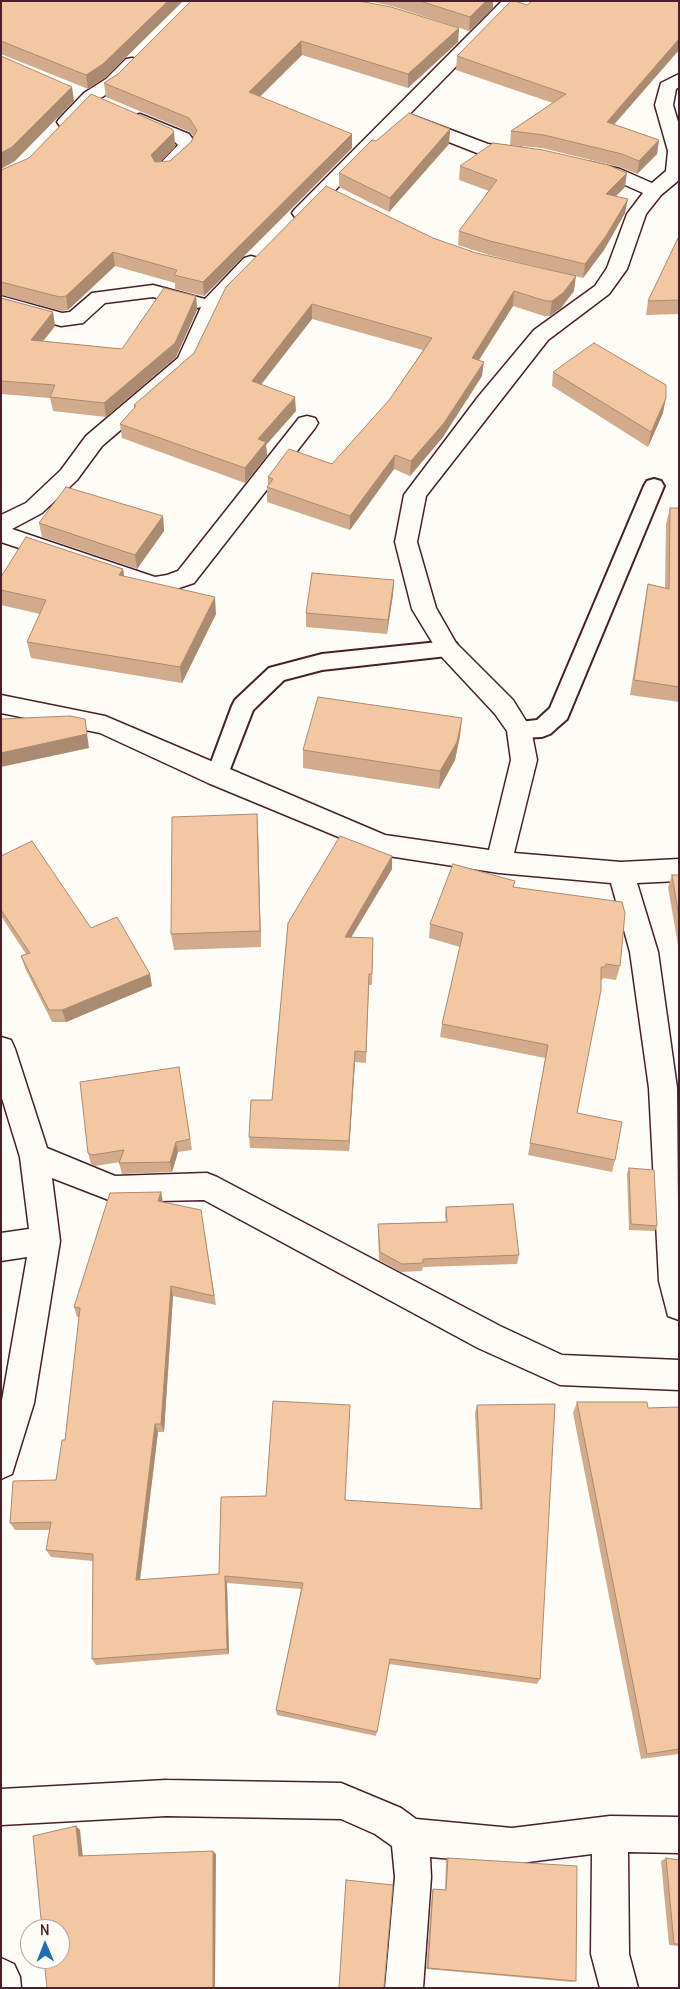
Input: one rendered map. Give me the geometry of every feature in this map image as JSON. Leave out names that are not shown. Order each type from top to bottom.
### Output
[{"type":"street","points":[[291,224],[397,115],[463,37],[512,1]]},
{"type":"street","points":[[56,132],[98,100],[146,49]]},
{"type":"street","points":[[499,862],[524,760],[519,729],[504,708],[448,649],[424,609],[406,542],[415,495],[486,402],[540,336],[602,290],[617,270],[637,214],[654,191],[675,173],[677,151],[664,105],[667,87],[679,79]]},
{"type":"street","points":[[71,90],[98,100]]},
{"type":"street","points":[[123,112],[182,138],[188,144],[184,151],[163,170]]},
{"type":"street","points":[[397,115],[484,149],[542,156]]},
{"type":"street","points":[[569,163],[613,173],[654,191]]},
{"type":"street","points":[[324,190],[342,199]]},
{"type":"street","points":[[1,525],[34,508],[69,475],[94,441],[186,362],[216,297],[264,250]]},
{"type":"street","points":[[574,284],[602,290]]},
{"type":"street","points":[[1,302],[61,320],[76,318],[99,297],[153,290],[212,306]]},
{"type":"street","points":[[1,534],[154,585],[186,578],[307,423]]},
{"type":"street","points":[[1,704],[105,725],[217,776],[382,845],[499,862],[621,873],[679,870]]},
{"type":"street","points":[[621,873],[644,952],[663,1088],[674,1281],[679,1306]]},
{"type":"street","points":[[1,1049],[34,1157],[45,1241],[18,1403],[1,1463]]},
{"type":"street","points":[[34,1157],[114,1189],[207,1186],[489,1337],[560,1370],[679,1375]]},
{"type":"street","points":[[1,1247],[45,1241]]},
{"type":"street","points":[[1,1807],[166,1798],[341,1801],[388,1820],[410,1837],[512,1846],[610,1834],[679,1835]]},
{"type":"street","points":[[610,1834],[610,1954],[619,1988]]},
{"type":"street","points":[[404,1988],[413,1877],[410,1837]]},
{"type":"street","points":[[1,1977],[2,1988]]},
{"type":"lane","points":[[519,729],[542,728],[559,713],[654,486]]},
{"type":"lane","points":[[217,776],[243,706],[277,674],[322,662],[448,649]]},
{"type":"building","points":[[1,1],[168,1],[103,64],[86,75],[1,41]]},
{"type":"building","points":[[191,1],[359,1],[391,7],[459,28],[408,74],[301,41],[249,92],[352,134],[203,282],[174,275],[177,270],[113,252],[66,296],[60,297],[1,282],[1,170],[29,158],[91,94],[172,129],[174,132],[151,155],[155,162],[170,161],[191,142],[197,130],[189,118],[104,83],[118,74]]},
{"type":"building","points":[[420,1],[486,1],[470,17]]},
{"type":"building","points":[[511,1],[527,5],[532,1],[679,1],[679,39],[607,122],[659,140],[639,161],[622,154],[544,135],[511,131],[566,94],[457,56]]},
{"type":"building","points":[[1,56],[72,87],[12,147],[1,153]]},
{"type":"building","points":[[409,113],[450,129],[390,198],[339,173],[372,140],[376,141]]},
{"type":"building","points":[[493,143],[543,150],[608,165],[627,173],[606,194],[628,199],[606,236],[585,264],[490,241],[459,231],[497,180],[460,166]]},
{"type":"building","points":[[326,186],[433,238],[476,253],[576,276],[563,293],[552,301],[546,301],[514,291],[472,358],[484,362],[444,423],[411,461],[395,455],[350,516],[267,487],[273,479],[268,477],[289,449],[332,464],[390,399],[432,338],[312,304],[252,381],[295,397],[258,439],[266,442],[245,468],[120,424],[136,406],[134,405],[194,353],[226,287]]},
{"type":"building","points":[[679,236],[679,300],[648,301]]},
{"type":"building","points":[[164,288],[196,296],[175,343],[104,403],[50,397],[55,385],[1,381],[1,298],[53,312],[31,340],[122,349]]},
{"type":"building","points":[[594,343],[666,385],[666,398],[651,432],[553,372]]},
{"type":"building","points":[[66,487],[163,516],[135,555],[39,523]]},
{"type":"building","points":[[670,508],[679,508],[679,687],[634,680],[648,584],[669,589]]},
{"type":"building","points":[[26,537],[123,569],[119,575],[215,597],[180,667],[27,642],[46,600],[1,590],[1,577]]},
{"type":"building","points":[[312,573],[394,580],[388,620],[306,613]]},
{"type":"building","points":[[318,697],[462,718],[457,742],[440,771],[303,750]]},
{"type":"building","points":[[70,716],[85,719],[87,734],[1,753],[1,719]]},
{"type":"building","points":[[257,814],[260,931],[171,934],[172,817]]},
{"type":"building","points":[[340,836],[392,856],[345,937],[373,938],[372,974],[369,974],[366,1052],[355,1051],[349,1141],[249,1137],[251,1100],[272,1100],[288,923]]},
{"type":"building","points":[[32,841],[91,928],[117,917],[150,974],[62,1010],[49,1010],[21,956],[30,953],[1,910],[1,856]]},
{"type":"building","points":[[453,864],[515,881],[513,887],[622,902],[625,913],[620,966],[606,964],[605,967],[601,967],[601,990],[577,1113],[622,1122],[615,1160],[530,1143],[548,1045],[442,1024],[463,933],[430,924]]},
{"type":"building","points":[[672,875],[679,875],[679,917]]},
{"type":"building","points":[[179,1067],[190,1139],[176,1142],[170,1162],[119,1163],[124,1150],[92,1155],[88,1153],[80,1082]]},
{"type":"building","points":[[629,1168],[654,1170],[657,1226],[631,1224]]},
{"type":"building","points":[[161,1192],[158,1201],[201,1210],[214,1296],[171,1286],[161,1424],[155,1424],[136,1580],[219,1574],[221,1497],[266,1496],[273,1401],[350,1405],[345,1500],[482,1509],[477,1405],[555,1404],[540,1679],[390,1659],[377,1732],[276,1710],[303,1583],[225,1576],[227,1649],[92,1659],[93,1554],[46,1550],[51,1522],[10,1523],[13,1481],[56,1480],[62,1440],[65,1440],[80,1308],[74,1307],[110,1193]]},
{"type":"building","points":[[513,1204],[519,1255],[423,1259],[423,1263],[402,1264],[380,1252],[378,1224],[447,1222],[446,1207]]},
{"type":"building","points":[[577,1402],[647,1402],[648,1408],[679,1407],[679,1749],[647,1754]]},
{"type":"building","points":[[76,1826],[79,1856],[213,1851],[213,1988],[47,1988],[45,1969],[70,1969],[70,1919],[41,1919],[33,1836]]},
{"type":"building","points":[[448,1858],[577,1866],[576,1981],[428,1968],[433,1889],[446,1890]]},
{"type":"building","points":[[666,1858],[679,1860],[679,1944],[674,1944]]},
{"type":"building","points":[[346,1880],[393,1885],[385,1988],[339,1988]]}]
